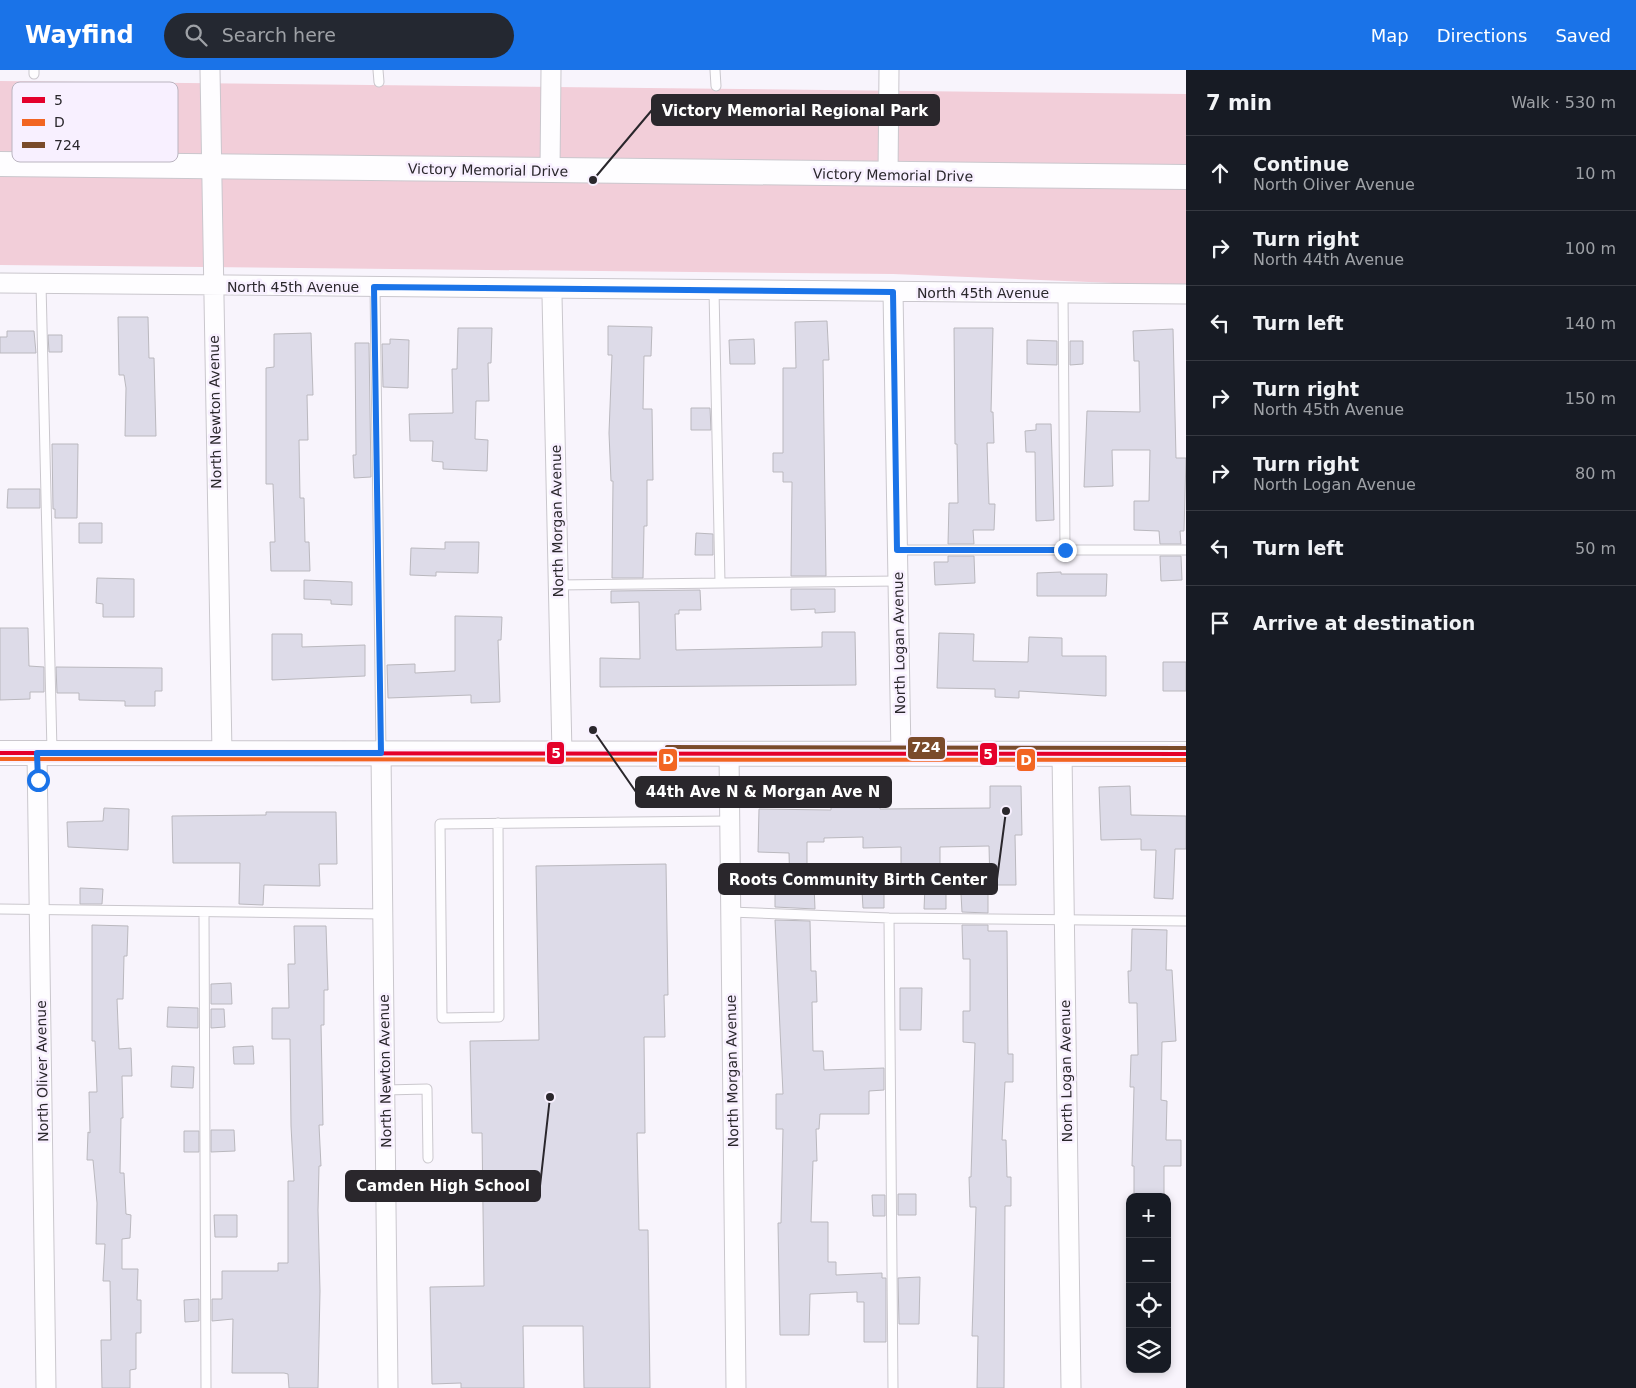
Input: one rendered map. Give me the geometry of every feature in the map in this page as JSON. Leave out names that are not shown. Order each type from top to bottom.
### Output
[{"type":"street","name":"North Newton Avenue","points":[[210,70],[212,286],[222,753]]},
{"type":"street","points":[[550,170],[551,70]]},
{"type":"street","points":[[888,175],[889,70]]},
{"type":"street","name":"Victory Memorial Drive","points":[[0,164],[1186,177]]},
{"type":"street","name":"North 45th Avenue","points":[[0,283],[1186,294]]},
{"type":"street","name":"North Morgan Avenue","points":[[554,289],[552,296],[562,753]]},
{"type":"street","name":"North Logan Avenue","points":[[893,292],[901,754]]},
{"type":"street","points":[[0,753],[1186,754]]},
{"type":"street","name":"North Oliver Avenue","points":[[44,753],[40,908],[46,1388]]},
{"type":"street","name":"North Newton Avenue","points":[[381,753],[388,1388]]},
{"type":"street","name":"North Morgan Avenue","points":[[728,753],[736,1388]]},
{"type":"street","name":"North Logan Avenue","points":[[1062,754],[1071,1388]]},
{"type":"lane","points":[[378,70],[379,82]]},
{"type":"lane","points":[[715,70],[716,86]]},
{"type":"lane","points":[[40,284],[44,753]]},
{"type":"lane","points":[[374,287],[381,753]]},
{"type":"lane","points":[[714,290],[720,583]]},
{"type":"lane","points":[[1063,293],[1065,550]]},
{"type":"lane","points":[[897,550],[1186,550]]},
{"type":"lane","points":[[558,585],[898,581]]},
{"type":"lane","points":[[498,823],[499,1017],[442,1018],[440,824],[498,823],[729,822]]},
{"type":"lane","points":[[0,909],[40,908],[204,913],[383,914]]},
{"type":"lane","points":[[730,912],[1064,922],[1186,922]]},
{"type":"lane","points":[[204,913],[206,1388]]},
{"type":"lane","points":[[889,918],[893,1388]]},
{"type":"lane","points":[[385,1090],[427,1089],[428,1158]]},
{"type":"shaded area","points":[[0,81],[91,82],[12,82],[12,162],[178,162],[178,83],[1186,94],[1186,286],[893,274],[0,265]]},
{"type":"building","points":[[118,317],[148,317],[149,358],[154,358],[156,436],[125,436],[126,388],[124,375],[119,375]]},
{"type":"building","points":[[827,321],[829,360],[823,360],[826,576],[791,576],[792,482],[783,482],[783,472],[773,472],[773,453],[783,453],[783,368],[796,368],[795,322]]},
{"type":"building","points":[[608,326],[652,327],[651,356],[644,356],[643,409],[652,409],[653,480],[647,480],[647,526],[644,526],[643,578],[612,578],[613,481],[611,481],[609,433],[612,355],[608,355]]},
{"type":"building","points":[[458,328],[492,328],[491,363],[488,363],[489,401],[476,401],[475,439],[488,440],[487,471],[443,469],[443,462],[432,461],[433,441],[410,441],[409,414],[453,413],[452,369],[457,369]]},
{"type":"building","points":[[954,328],[993,328],[991,412],[993,412],[994,443],[987,443],[989,504],[995,504],[994,530],[973,530],[974,544],[948,544],[949,503],[958,503],[957,444],[955,444]]},
{"type":"building","points":[[1173,329],[1176,458],[1186,458],[1184,531],[1180,531],[1181,544],[1160,544],[1159,531],[1134,530],[1134,501],[1149,501],[1150,450],[1112,450],[1113,486],[1084,487],[1087,411],[1140,412],[1139,361],[1134,361],[1133,331]]},
{"type":"building","points":[[7,331],[34,331],[36,353],[0,353],[0,337],[7,337]]},
{"type":"building","points":[[311,333],[313,395],[307,395],[308,440],[299,440],[300,498],[304,498],[305,542],[309,542],[310,571],[271,571],[270,542],[275,542],[273,484],[266,484],[266,368],[274,367],[274,334]]},
{"type":"building","points":[[48,335],[62,335],[62,352],[49,352]]},
{"type":"building","points":[[390,339],[409,340],[408,388],[383,387],[382,344],[390,344]]},
{"type":"building","points":[[754,339],[755,364],[730,364],[729,340]]},
{"type":"building","points":[[1027,340],[1057,341],[1057,365],[1027,364]]},
{"type":"building","points":[[1070,341],[1083,341],[1083,364],[1070,365]]},
{"type":"building","points":[[355,343],[369,343],[371,477],[354,478],[353,455],[356,455]]},
{"type":"building","points":[[691,408],[710,408],[711,430],[691,430]]},
{"type":"building","points":[[1036,424],[1051,424],[1054,520],[1036,521],[1035,452],[1026,452],[1025,431],[1036,430]]},
{"type":"building","points":[[52,444],[78,444],[77,518],[55,518],[55,509],[53,509]]},
{"type":"building","points":[[8,489],[40,489],[40,508],[7,508]]},
{"type":"building","points":[[79,523],[102,523],[102,543],[79,543]]},
{"type":"building","points":[[696,533],[713,534],[713,555],[695,555]]},
{"type":"building","points":[[445,542],[479,542],[478,573],[436,572],[436,576],[410,575],[411,548],[445,549]]},
{"type":"building","points":[[948,556],[974,556],[975,583],[935,585],[934,562],[948,562]]},
{"type":"building","points":[[1160,556],[1181,556],[1182,580],[1161,581]]},
{"type":"building","points":[[1061,572],[1061,574],[1107,574],[1106,596],[1037,596],[1037,573]]},
{"type":"building","points":[[97,578],[134,579],[134,617],[103,617],[103,604],[96,603]]},
{"type":"building","points":[[304,580],[352,582],[352,605],[331,604],[331,600],[304,599]]},
{"type":"building","points":[[791,589],[835,589],[835,612],[815,613],[815,609],[791,610]]},
{"type":"building","points":[[700,590],[701,610],[679,610],[679,614],[675,614],[676,650],[822,647],[822,632],[855,632],[856,685],[600,687],[600,658],[640,659],[639,602],[611,603],[611,591]]},
{"type":"building","points":[[455,616],[502,617],[501,640],[498,640],[500,702],[471,703],[471,695],[388,698],[387,665],[415,664],[415,673],[455,671]]},
{"type":"building","points":[[0,628],[28,628],[29,666],[44,667],[44,692],[30,692],[30,699],[0,700]]},
{"type":"building","points":[[939,633],[974,634],[973,661],[1028,662],[1029,637],[1062,638],[1062,656],[1106,656],[1106,696],[1019,691],[1019,698],[995,697],[995,689],[937,688]]},
{"type":"building","points":[[272,634],[302,634],[302,647],[365,645],[365,676],[272,680]]},
{"type":"building","points":[[1163,662],[1186,662],[1186,691],[1163,691]]},
{"type":"building","points":[[56,667],[162,668],[162,691],[155,691],[155,706],[125,706],[125,701],[79,700],[79,693],[57,693]]},
{"type":"building","points":[[990,786],[1021,786],[1022,835],[1015,835],[1016,885],[990,885],[989,846],[940,847],[940,866],[901,867],[901,847],[863,848],[863,837],[824,838],[824,842],[807,842],[807,885],[814,885],[815,909],[775,907],[775,892],[790,892],[789,853],[758,852],[759,809],[831,810],[831,806],[880,805],[880,809],[990,808]]},
{"type":"building","points":[[1130,786],[1131,815],[1186,816],[1186,849],[1175,849],[1173,899],[1154,898],[1156,850],[1141,850],[1141,839],[1101,840],[1099,787]]},
{"type":"building","points":[[104,808],[129,809],[128,850],[68,847],[67,822],[103,821]]},
{"type":"building","points":[[266,812],[336,812],[337,864],[319,864],[320,886],[264,885],[263,905],[239,904],[240,863],[173,863],[172,816],[266,815]]},
{"type":"building","points":[[666,864],[668,995],[664,995],[665,1037],[644,1037],[645,1133],[637,1133],[639,1230],[648,1230],[650,1388],[584,1388],[583,1326],[523,1326],[524,1388],[461,1388],[461,1383],[432,1384],[430,1287],[484,1286],[482,1133],[472,1133],[470,1041],[539,1040],[536,866]]},
{"type":"building","points":[[925,887],[946,887],[946,909],[924,909]]},
{"type":"building","points":[[80,888],[103,889],[102,904],[80,904]]},
{"type":"building","points":[[862,891],[884,891],[884,908],[863,908]]},
{"type":"building","points":[[961,894],[988,894],[988,913],[962,912]]},
{"type":"building","points":[[775,920],[810,921],[811,971],[816,971],[817,1002],[812,1002],[813,1051],[823,1051],[824,1070],[884,1068],[884,1090],[869,1091],[869,1114],[820,1114],[819,1129],[816,1129],[817,1161],[813,1161],[811,1222],[828,1222],[828,1262],[836,1262],[836,1275],[882,1273],[882,1278],[886,1278],[886,1342],[864,1342],[864,1302],[857,1302],[857,1292],[810,1294],[809,1335],[780,1335],[778,1223],[781,1223],[783,1129],[776,1129],[776,1094],[783,1094]]},
{"type":"building","points":[[92,925],[128,926],[127,956],[124,956],[123,999],[117,999],[119,1049],[131,1048],[132,1076],[122,1076],[123,1118],[121,1118],[120,1173],[124,1173],[126,1214],[131,1215],[130,1238],[122,1239],[122,1269],[138,1269],[137,1300],[141,1300],[141,1333],[136,1333],[136,1369],[130,1370],[130,1388],[102,1388],[101,1340],[111,1340],[110,1281],[103,1281],[105,1244],[96,1244],[97,1203],[93,1160],[87,1160],[88,1132],[90,1133],[89,1092],[97,1092],[95,1041],[92,1041]]},
{"type":"building","points":[[962,925],[988,925],[988,931],[1007,931],[1008,1054],[1013,1054],[1013,1082],[1005,1082],[1002,1140],[1006,1140],[1007,1177],[1011,1177],[1011,1206],[1005,1206],[1004,1388],[977,1388],[978,1336],[972,1336],[976,1207],[970,1207],[969,1177],[971,1177],[975,1043],[963,1042],[963,1011],[970,1011],[970,959],[963,959]]},
{"type":"building","points":[[294,926],[326,926],[328,990],[324,990],[324,1025],[321,1025],[323,1125],[319,1125],[321,1166],[319,1166],[318,1210],[320,1291],[318,1388],[289,1388],[288,1374],[284,1373],[232,1373],[233,1319],[212,1321],[212,1299],[222,1299],[222,1271],[278,1271],[278,1263],[288,1263],[288,1181],[294,1181],[290,1039],[272,1039],[272,1008],[289,1008],[288,964],[295,964]]},
{"type":"building","points":[[1132,929],[1167,930],[1166,970],[1172,970],[1176,1041],[1162,1042],[1161,1100],[1167,1101],[1166,1140],[1181,1140],[1181,1166],[1164,1166],[1164,1193],[1134,1193],[1134,1166],[1132,1166],[1134,1087],[1130,1087],[1131,1055],[1138,1055],[1137,1003],[1129,1003],[1128,971],[1131,971]]},
{"type":"building","points":[[231,983],[232,1004],[211,1004],[211,984]]},
{"type":"building","points":[[900,988],[922,988],[921,1030],[900,1030]]},
{"type":"building","points":[[168,1007],[198,1008],[198,1028],[167,1027]]},
{"type":"building","points":[[211,1009],[224,1009],[225,1027],[211,1028]]},
{"type":"building","points":[[253,1046],[254,1064],[234,1064],[233,1047]]},
{"type":"building","points":[[172,1066],[194,1067],[193,1088],[171,1087]]},
{"type":"building","points":[[211,1130],[234,1130],[235,1151],[211,1152]]},
{"type":"building","points":[[184,1131],[199,1131],[199,1152],[184,1152]]},
{"type":"building","points":[[898,1194],[916,1194],[916,1215],[898,1215]]},
{"type":"building","points":[[872,1195],[885,1195],[885,1216],[873,1216]]},
{"type":"building","points":[[214,1215],[237,1215],[237,1237],[215,1237]]},
{"type":"building","points":[[920,1277],[919,1324],[899,1324],[898,1278]]},
{"type":"building","points":[[199,1299],[199,1321],[185,1322],[184,1300]]},
{"type":"transit line","name":"724","points":[[667,747],[1186,748]]},
{"type":"transit line","name":"5","points":[[0,753],[1186,754]]},
{"type":"transit line","name":"D","points":[[0,759],[1186,760]]},
{"type":"place","name":"Victory Memorial Regional Park","points":[[593,180]]},
{"type":"place","name":"44th Ave N & Morgan Ave N","points":[[593,730]]},
{"type":"place","name":"Roots Community Birth Center","points":[[1006,811]]},
{"type":"place","name":"Camden High School","points":[[550,1097]]},
{"type":"route","points":[[38,780],[37,753],[381,753],[374,287],[893,292],[897,550],[1065,550]]}]
